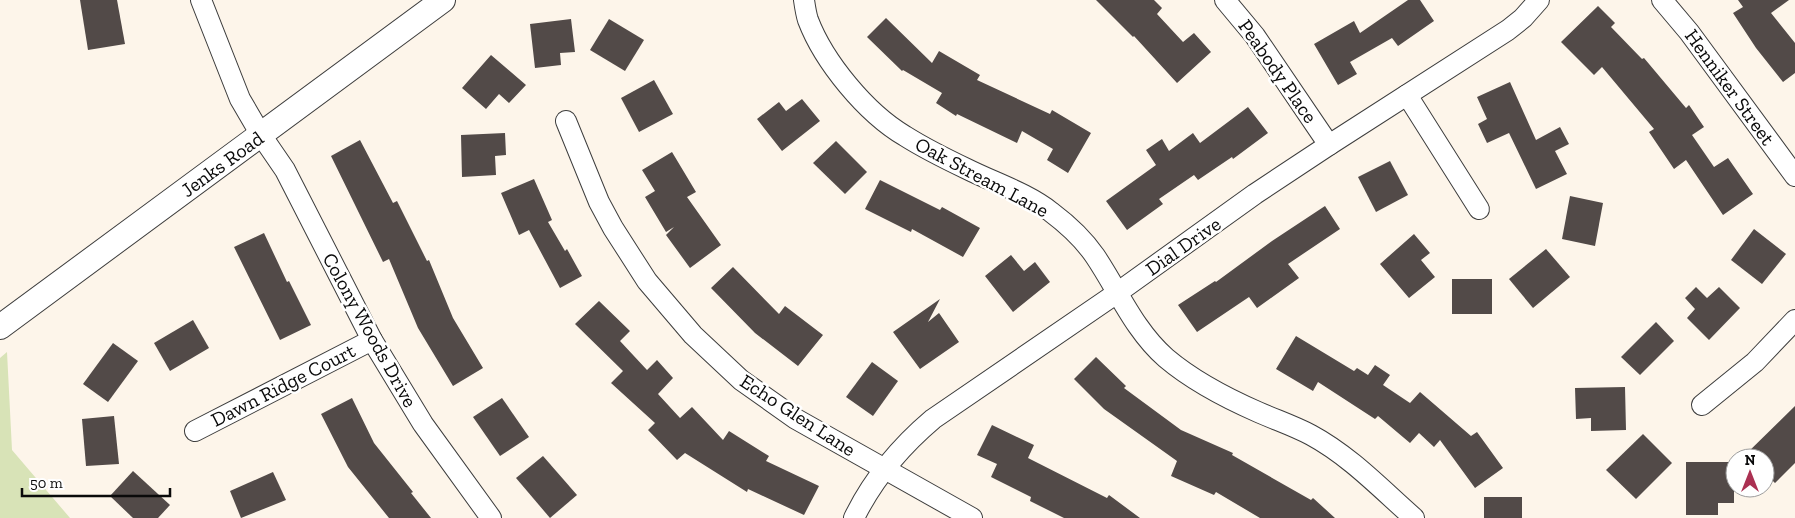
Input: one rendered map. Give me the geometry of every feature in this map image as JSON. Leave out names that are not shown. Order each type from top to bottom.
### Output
[{"type":"street","name":"Colony Woods Drive","points":[[201,0],[240,99],[261,135],[285,170],[372,340],[423,424],[491,518]]},
{"type":"street","name":"Jenks Road","points":[[0,327],[443,0]]},
{"type":"street","name":"Oak Stream Lane","points":[[804,0],[807,18],[816,38],[835,69],[880,117],[904,136],[965,168],[1036,201],[1052,212],[1094,254],[1136,323],[1150,342],[1164,356],[1186,373],[1255,410],[1310,434],[1332,447],[1414,518]]},
{"type":"street","name":"Peabody Place","points":[[1225,0],[1255,36],[1329,145]]},
{"type":"street","name":"Dial Drive","points":[[854,518],[883,468],[911,438],[933,419],[1117,293],[1255,194],[1508,30],[1538,0]]},
{"type":"street","name":"Henniker Street","points":[[1662,0],[1689,32],[1795,176]]},
{"type":"street","points":[[1407,95],[1479,209]]},
{"type":"street","name":"Echo Glen Lane","points":[[566,121],[599,202],[613,228],[647,281],[693,335],[741,380],[780,408],[972,518]]},
{"type":"street","points":[[1702,406],[1755,362],[1795,320]]},
{"type":"street","name":"Dawn Ridge Court","points":[[195,431],[372,340]]},
{"type":"green space","points":[[7,352],[12,450],[70,518],[0,518],[0,358]]},
{"type":"building","points":[[80,0],[117,0],[125,44],[88,50]]},
{"type":"building","points":[[1096,0],[1154,0],[1162,8],[1157,14],[1183,42],[1194,33],[1211,52],[1177,83],[1134,36]]},
{"type":"building","points":[[1408,0],[1420,0],[1434,21],[1398,46],[1392,38],[1350,62],[1357,74],[1338,85],[1314,44],[1354,21],[1360,33]]},
{"type":"building","points":[[1738,0],[1789,0],[1771,13],[1795,43],[1795,73],[1783,82],[1756,48],[1733,13],[1743,7]]},
{"type":"building","points":[[1598,6],[1615,23],[1611,27],[1642,59],[1644,58],[1686,108],[1689,105],[1704,127],[1692,135],[1714,167],[1728,158],[1753,194],[1723,215],[1686,160],[1674,169],[1649,132],[1654,129],[1602,67],[1594,75],[1561,42]]},
{"type":"building","points":[[886,18],[932,63],[939,51],[980,75],[977,80],[1050,114],[1052,110],[1091,133],[1068,173],[1047,160],[1053,149],[1022,131],[1017,143],[957,114],[956,116],[936,103],[942,93],[902,71],[867,37]]},
{"type":"building","points":[[571,19],[575,52],[560,53],[561,65],[535,68],[530,24]]},
{"type":"building","points":[[609,19],[644,40],[625,71],[590,50]]},
{"type":"building","points":[[491,55],[526,85],[509,103],[499,94],[486,109],[462,88]]},
{"type":"building","points":[[654,80],[673,114],[639,132],[621,98]]},
{"type":"building","points":[[1510,82],[1536,140],[1560,127],[1569,144],[1555,151],[1567,174],[1536,189],[1509,133],[1487,143],[1478,124],[1487,119],[1477,97]]},
{"type":"building","points":[[802,99],[820,121],[782,151],[757,119],[779,102],[786,111]]},
{"type":"building","points":[[1248,107],[1268,133],[1233,159],[1232,157],[1198,180],[1194,175],[1159,199],[1163,204],[1127,230],[1106,201],[1156,165],[1146,150],[1162,139],[1169,151],[1193,133],[1200,143]]},
{"type":"building","points":[[505,133],[506,155],[495,156],[496,175],[462,177],[461,135]]},
{"type":"building","points":[[360,140],[393,203],[397,201],[427,261],[429,260],[453,318],[483,368],[453,386],[418,328],[389,259],[383,262],[331,156]]},
{"type":"building","points":[[836,141],[867,172],[845,194],[813,163]]},
{"type":"building","points":[[672,152],[696,192],[687,197],[721,245],[690,268],[666,235],[674,227],[666,232],[645,197],[655,191],[642,170]]},
{"type":"building","points":[[1390,161],[1408,195],[1376,212],[1358,177]]},
{"type":"building","points":[[534,179],[552,220],[548,222],[565,251],[567,249],[582,276],[560,288],[529,230],[519,235],[501,193]]},
{"type":"building","points":[[880,180],[940,210],[942,207],[980,228],[963,257],[912,229],[911,232],[865,209]]},
{"type":"building","points":[[1570,196],[1603,203],[1595,246],[1562,239]]},
{"type":"building","points":[[1325,206],[1340,229],[1288,264],[1299,278],[1257,308],[1249,297],[1197,332],[1178,305],[1216,282],[1272,241]]},
{"type":"building","points":[[1754,229],[1786,254],[1762,284],[1731,260]]},
{"type":"building","points":[[264,233],[287,282],[289,281],[311,325],[280,340],[234,247]]},
{"type":"building","points":[[1414,234],[1430,253],[1421,260],[1435,277],[1409,298],[1380,264]]},
{"type":"building","points":[[1546,249],[1570,277],[1533,308],[1509,279]]},
{"type":"building","points":[[1011,255],[1024,271],[1035,262],[1050,282],[1013,312],[985,276]]},
{"type":"building","points":[[733,267],[779,314],[785,306],[823,335],[798,366],[755,333],[711,288]]},
{"type":"building","points":[[1452,279],[1492,279],[1492,314],[1452,314]]},
{"type":"building","points":[[1696,287],[1707,298],[1719,287],[1740,308],[1709,340],[1687,318],[1695,309],[1685,298]]},
{"type":"building","points":[[940,299],[928,322],[939,313],[959,342],[920,369],[893,332]]},
{"type":"building","points":[[599,301],[630,331],[620,341],[647,370],[657,360],[673,378],[658,394],[680,418],[692,407],[723,440],[729,431],[769,456],[766,461],[819,486],[804,515],[748,489],[747,492],[685,453],[677,460],[648,430],[655,423],[611,383],[623,371],[575,324]]},
{"type":"building","points":[[193,320],[209,348],[170,371],[154,343]]},
{"type":"building","points":[[1656,322],[1674,341],[1640,375],[1621,357]]},
{"type":"building","points":[[1296,336],[1354,371],[1357,368],[1368,375],[1375,365],[1390,375],[1383,385],[1410,403],[1420,392],[1471,436],[1477,432],[1503,468],[1475,488],[1440,440],[1434,447],[1419,433],[1410,443],[1378,416],[1375,419],[1318,382],[1313,391],[1276,369]]},
{"type":"building","points":[[113,343],[138,361],[108,402],[83,384]]},
{"type":"building","points":[[1096,357],[1126,386],[1124,388],[1181,430],[1233,453],[1232,455],[1311,500],[1313,498],[1335,518],[1260,518],[1216,492],[1214,495],[1171,476],[1177,461],[1104,409],[1074,379]]},
{"type":"building","points":[[872,362],[898,381],[873,416],[846,397]]},
{"type":"building","points":[[1625,387],[1626,430],[1591,431],[1591,418],[1576,419],[1575,388]]},
{"type":"building","points":[[352,398],[374,443],[431,518],[389,518],[348,467],[321,414]]},
{"type":"building","points":[[502,398],[529,437],[500,456],[473,417]]},
{"type":"building","points":[[1795,406],[1795,463],[1775,483],[1775,448],[1752,448]]},
{"type":"building","points":[[114,416],[119,464],[86,466],[82,419]]},
{"type":"building","points":[[992,425],[1034,445],[1028,458],[1107,498],[1109,495],[1140,518],[1064,518],[1030,501],[1031,497],[991,477],[997,464],[977,455]]},
{"type":"building","points":[[1643,434],[1672,463],[1636,499],[1606,470]]},
{"type":"building","points":[[543,456],[577,495],[550,518],[516,478]]},
{"type":"building","points":[[1686,462],[1725,462],[1725,498],[1734,498],[1734,503],[1718,503],[1718,515],[1686,515]]},
{"type":"building","points":[[133,471],[170,505],[158,518],[133,518],[110,496]]},
{"type":"building","points":[[273,472],[286,500],[241,518],[230,491]]},
{"type":"building","points":[[1484,497],[1522,497],[1522,518],[1484,518]]}]
